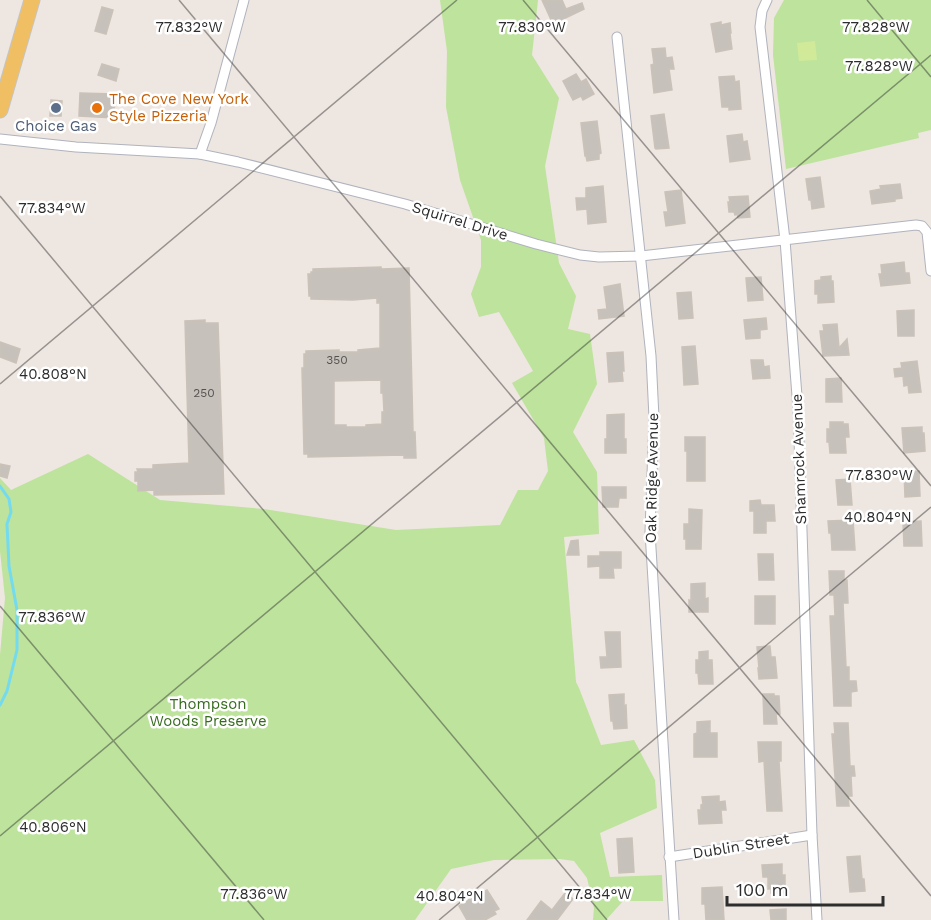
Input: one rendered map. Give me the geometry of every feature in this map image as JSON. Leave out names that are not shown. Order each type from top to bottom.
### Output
[{"type":"main road","points":[[0,110],[32,0]]},
{"type":"street","points":[[200,154],[211,123],[244,0]]},
{"type":"street","name":"Shamrock Avenue","points":[[767,0],[762,11],[760,27],[785,240],[798,409],[812,835],[817,920]]},
{"type":"street","name":"Oak Ridge Avenue","points":[[617,37],[651,356],[654,417],[650,532],[674,920]]},
{"type":"street","name":"Squirrel Drive","points":[[0,139],[76,147],[200,154],[405,204],[536,244],[598,257],[641,256],[916,225],[922,226],[927,232],[931,271]]},
{"type":"street","name":"Dublin Street","points":[[669,857],[812,835]]},
{"type":"green space","name":"Thompson Woods Preserve","points":[[440,0],[538,0],[532,55],[559,98],[545,166],[559,263],[576,296],[568,329],[590,334],[597,384],[573,432],[597,472],[599,534],[564,537],[576,682],[601,745],[634,740],[655,780],[657,808],[600,833],[610,877],[662,875],[663,901],[623,901],[606,920],[593,920],[594,908],[587,878],[574,861],[560,859],[494,860],[451,869],[415,920],[0,920],[0,655],[5,598],[0,551],[0,478],[11,490],[88,454],[160,500],[264,509],[396,530],[500,525],[518,490],[538,490],[548,471],[544,438],[512,383],[533,371],[499,312],[479,317],[471,294],[481,267],[481,240],[460,180],[446,107],[447,51]]},
{"type":"green space","points":[[784,0],[931,0],[931,130],[918,133],[919,138],[786,169],[773,55],[774,18]]},
{"type":"green space","points":[[815,41],[817,60],[799,61],[797,43]]},
{"type":"building","points":[[542,0],[562,0],[566,9],[582,3],[584,9],[553,24]]},
{"type":"building","points":[[102,7],[113,10],[106,34],[95,31]]},
{"type":"building","points":[[721,22],[721,25],[730,23],[732,49],[716,52],[711,24]]},
{"type":"building","points":[[665,48],[666,58],[672,57],[674,69],[669,69],[672,90],[654,93],[652,49]]},
{"type":"building","points":[[102,64],[119,69],[116,81],[98,75]]},
{"type":"building","points":[[576,74],[581,82],[586,79],[594,94],[583,100],[581,96],[573,100],[563,81]]},
{"type":"building","points":[[734,76],[735,82],[739,81],[741,109],[729,110],[729,107],[722,107],[719,77]]},
{"type":"building","name":"The Cove New York Style Pizzeria","points":[[80,93],[115,94],[114,118],[79,116]]},
{"type":"building","name":"Choice Gas","points":[[51,100],[62,101],[61,116],[50,116]]},
{"type":"building","points":[[664,114],[669,148],[656,149],[651,116]]},
{"type":"building","points":[[597,121],[601,153],[599,159],[587,161],[581,123]]},
{"type":"building","points":[[742,134],[743,142],[747,141],[750,159],[730,162],[727,136]]},
{"type":"building","points":[[820,177],[824,207],[812,209],[806,179]]},
{"type":"building","points":[[900,184],[902,198],[872,204],[870,191],[881,189],[880,186]]},
{"type":"building","points":[[603,186],[606,222],[588,224],[587,209],[577,210],[576,198],[586,198],[586,188]]},
{"type":"building","points":[[681,190],[685,223],[666,226],[664,212],[668,212],[665,192]]},
{"type":"building","points":[[748,196],[750,217],[738,218],[734,212],[729,212],[729,197]]},
{"type":"building","points":[[904,262],[905,273],[909,273],[910,283],[881,286],[879,274],[882,274],[881,265]]},
{"type":"building","points":[[409,268],[413,432],[415,432],[416,458],[404,458],[404,455],[308,457],[308,454],[304,454],[302,368],[304,368],[306,351],[358,352],[358,350],[380,348],[380,303],[377,303],[377,298],[311,299],[308,274],[313,272],[313,269]],"holes":[[[381,380],[381,393],[383,393],[384,412],[382,412],[382,424],[366,425],[366,427],[334,425],[334,381]]]},
{"type":"building","points":[[831,276],[834,302],[818,303],[815,281],[821,280],[821,277]]},
{"type":"building","points":[[761,277],[763,300],[748,301],[746,278]]},
{"type":"building","points":[[620,284],[624,316],[599,319],[598,310],[607,309],[604,287]]},
{"type":"building","points":[[691,292],[693,318],[679,319],[677,293]]},
{"type":"building","points":[[914,310],[914,336],[898,336],[897,311]]},
{"type":"building","points":[[766,318],[767,329],[760,330],[760,338],[746,339],[744,320]]},
{"type":"building","points":[[205,320],[205,323],[218,323],[224,494],[154,495],[154,490],[138,491],[138,481],[135,481],[137,469],[153,469],[153,465],[189,463],[185,321]]},
{"type":"building","points":[[837,324],[839,348],[847,339],[849,355],[823,356],[820,331],[824,331],[823,325]]},
{"type":"building","points":[[0,342],[20,349],[16,363],[0,357]]},
{"type":"building","points":[[695,346],[698,384],[684,385],[682,347]]},
{"type":"building","points":[[623,352],[623,381],[609,382],[607,353]]},
{"type":"building","points":[[751,360],[763,360],[764,367],[769,366],[770,378],[753,379]]},
{"type":"building","points":[[917,361],[921,392],[909,393],[908,385],[904,386],[903,376],[895,377],[894,369],[902,368],[901,363]]},
{"type":"building","points":[[841,378],[842,402],[826,402],[826,379]]},
{"type":"building","points":[[624,414],[626,453],[605,453],[607,415]]},
{"type":"building","points":[[830,422],[848,424],[849,437],[845,437],[846,453],[830,453],[827,429],[830,429]]},
{"type":"building","points":[[922,427],[925,451],[904,453],[902,428]]},
{"type":"building","points":[[685,437],[705,437],[705,481],[687,481]]},
{"type":"building","points":[[0,464],[10,466],[7,478],[0,476]]},
{"type":"building","points":[[919,471],[920,496],[905,497],[904,472]]},
{"type":"building","points":[[850,479],[852,505],[838,505],[836,480]]},
{"type":"building","points":[[602,487],[626,487],[626,498],[619,498],[618,507],[603,507]]},
{"type":"building","points":[[760,500],[761,505],[774,505],[775,521],[766,521],[766,533],[754,533],[754,511],[750,511],[750,501]]},
{"type":"building","points":[[689,509],[702,510],[701,549],[686,549],[684,524],[689,524]]},
{"type":"building","points":[[853,520],[855,550],[832,550],[828,521]]},
{"type":"building","points":[[921,521],[922,546],[904,546],[903,522]]},
{"type":"building","points":[[578,540],[579,555],[567,555],[571,541]]},
{"type":"building","points":[[600,552],[621,552],[621,568],[613,568],[614,578],[600,578],[600,566],[588,567],[588,556],[600,556]]},
{"type":"building","points":[[758,554],[773,554],[774,580],[759,580]]},
{"type":"building","points":[[829,571],[844,571],[844,580],[847,580],[848,603],[843,603],[846,667],[849,667],[849,681],[856,681],[857,691],[851,692],[851,706],[834,706],[830,616],[835,616],[834,595],[830,595]]},
{"type":"building","points":[[705,583],[708,612],[689,612],[691,584]]},
{"type":"building","points":[[755,596],[775,596],[775,624],[755,624]]},
{"type":"building","points":[[605,632],[620,632],[621,667],[601,668],[600,657],[607,657]]},
{"type":"building","points":[[770,646],[771,657],[775,657],[777,678],[759,679],[757,647]]},
{"type":"building","points":[[708,651],[708,660],[712,660],[713,684],[699,684],[696,660],[699,660],[699,652]]},
{"type":"building","points":[[624,694],[627,728],[614,729],[613,721],[611,721],[609,695]]},
{"type":"building","points":[[763,694],[779,696],[780,714],[776,714],[777,724],[764,724]]},
{"type":"building","points":[[710,721],[710,733],[717,733],[717,757],[694,757],[694,734],[697,733],[697,722]]},
{"type":"building","points":[[834,723],[848,723],[850,766],[854,766],[855,776],[851,776],[852,796],[848,796],[849,806],[837,806],[832,734],[835,734]]},
{"type":"building","points":[[758,742],[781,742],[781,761],[779,761],[782,811],[767,811],[764,761],[759,762]]},
{"type":"building","points":[[719,796],[719,802],[725,801],[726,810],[721,810],[722,823],[699,824],[698,810],[701,810],[703,804],[702,797]]},
{"type":"building","points":[[632,838],[634,872],[619,873],[617,839]]},
{"type":"building","points":[[860,856],[865,891],[850,892],[847,857]]},
{"type":"building","points":[[782,864],[782,875],[785,875],[785,893],[771,893],[771,889],[768,889],[768,877],[763,877],[762,865]]},
{"type":"building","points":[[722,887],[724,920],[706,920],[705,904],[702,904],[702,888]]},
{"type":"building","points":[[487,890],[499,909],[494,911],[496,914],[485,920],[467,920],[459,906]]},
{"type":"building","points":[[565,893],[573,899],[557,920],[527,920],[541,901],[552,910]]},
{"type":"building","points":[[786,909],[786,920],[771,920],[770,910]]},
{"type":"waterway","points":[[0,486],[9,499],[11,512],[7,524],[9,566],[17,610],[17,650],[7,691],[0,705]]},
{"type":"place","name":"Choice Gas","points":[[56,108]]},
{"type":"place","name":"The Cove New York Style Pizzeria","points":[[97,108]]}]
